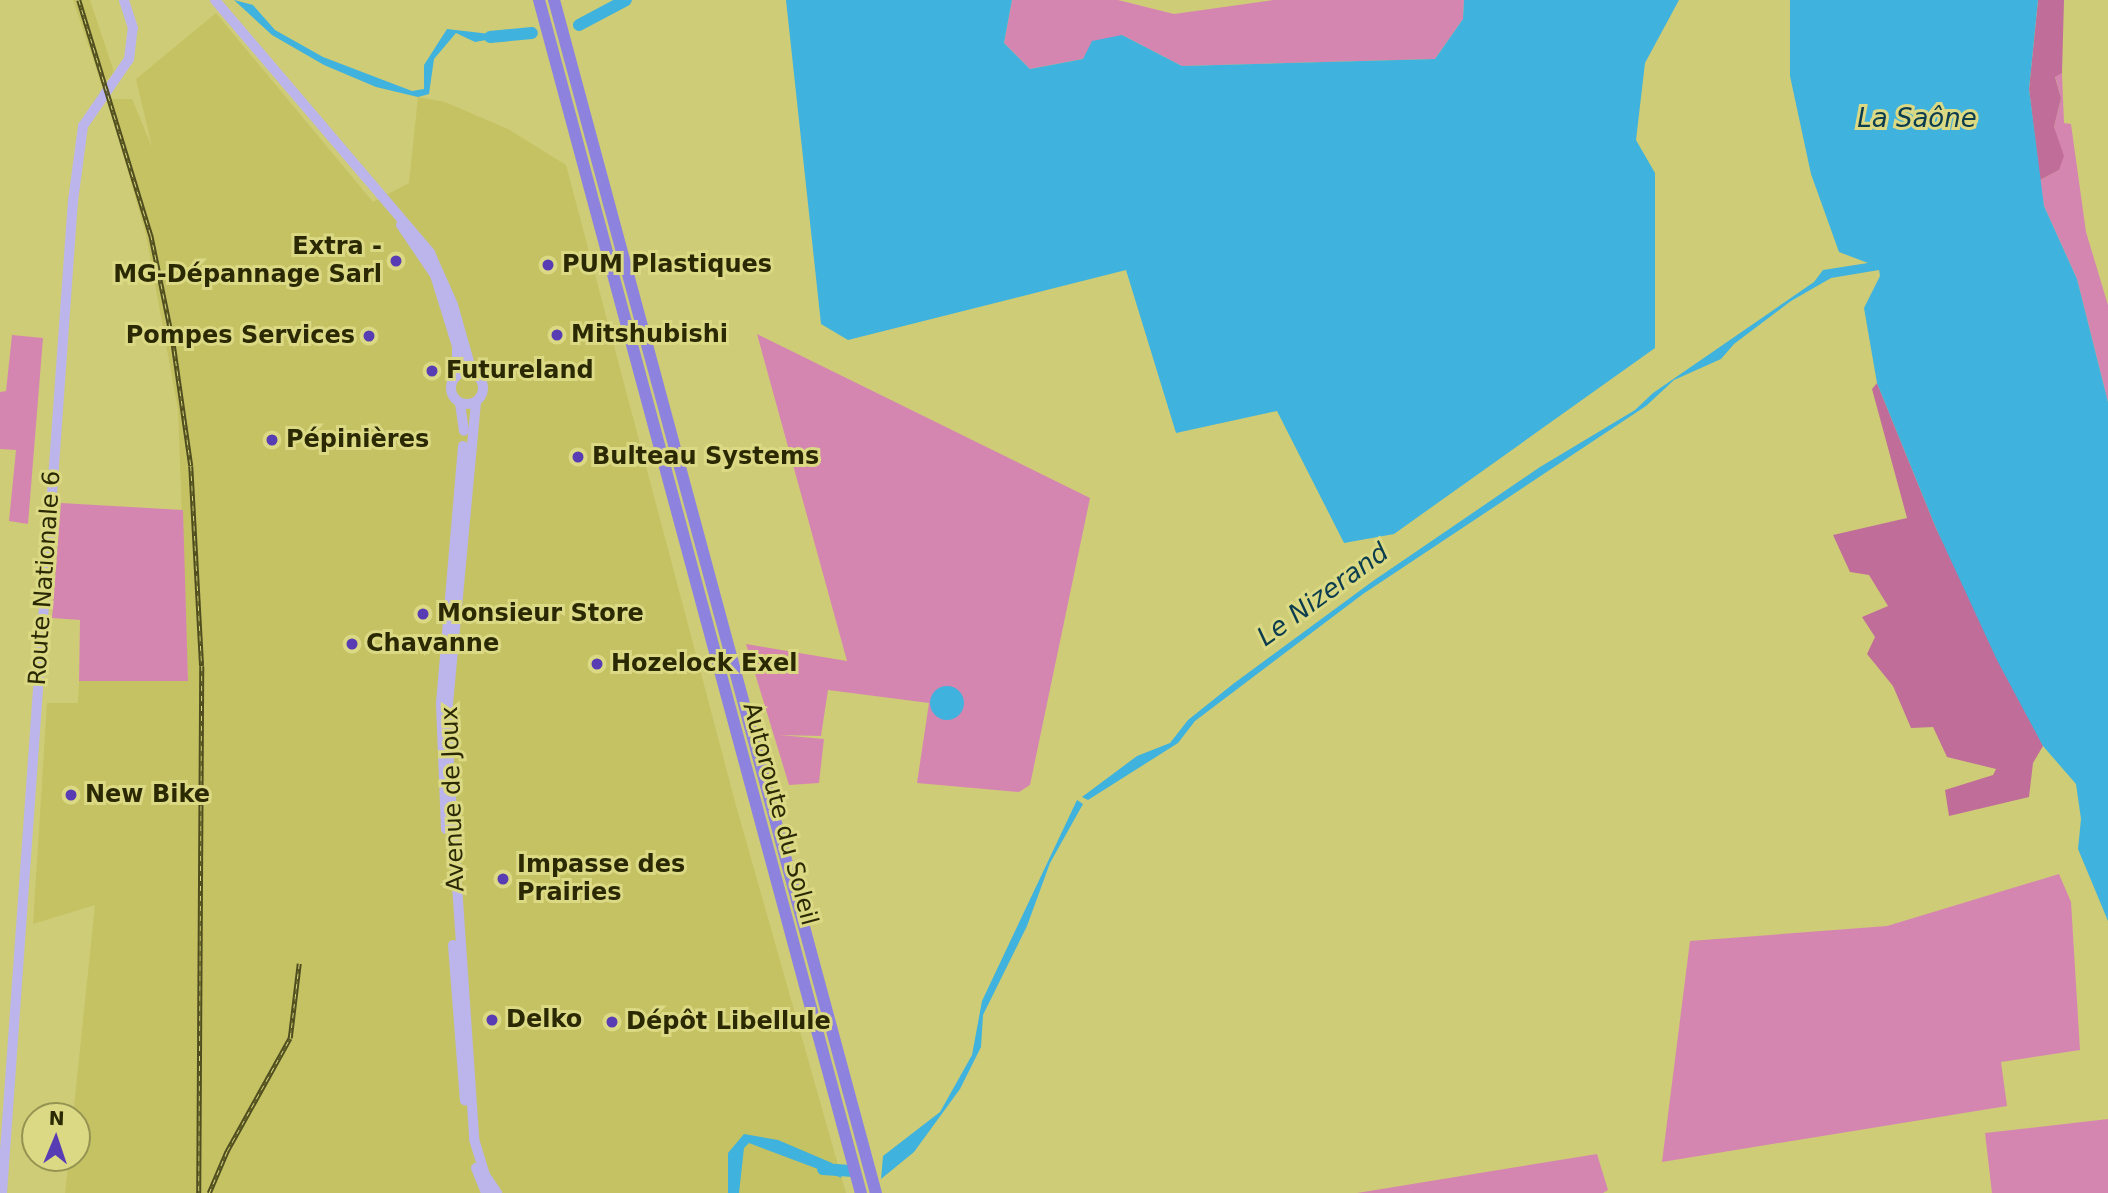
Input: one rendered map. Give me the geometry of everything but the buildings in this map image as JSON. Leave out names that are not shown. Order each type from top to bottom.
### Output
[{"type":"highway","name":"Autoroute du Soleil","points":[[539,0],[861,1193]]},
{"type":"highway","name":"Autoroute du Soleil","points":[[554,0],[876,1193]]},
{"type":"main road","name":"Route Nationale 6","points":[[2,1193],[1,1175],[74,187],[83,126],[129,59],[133,28],[124,0]]},
{"type":"main road","points":[[218,0],[430,253],[453,305],[472,372],[483,384],[476,402],[460,403],[450,391],[457,375],[457,346],[435,275],[373,185]]},
{"type":"main road","points":[[457,375],[472,372]]},
{"type":"main road","name":"Avenue de Joux","points":[[476,402],[448,704],[449,768],[474,1139],[485,1175],[497,1193]]},
{"type":"main road","name":"Avenue de Joux","points":[[460,403],[465,422],[443,671],[442,758],[458,1042],[470,1149],[486,1193]]},
{"type":"shaded area","points":[[73,0],[90,0],[114,72],[102,86]]},
{"type":"shaded area","points":[[1012,0],[1118,0],[1174,14],[1273,0],[1464,0],[1463,19],[1435,59],[1182,66],[1122,35],[1083,59],[1030,69],[1004,43]]},
{"type":"shaded area","points":[[2038,0],[2064,0],[2062,73],[2055,77],[2061,98],[2054,127],[2064,156],[2059,170],[2040,180],[2029,89]]},
{"type":"shaded area","points":[[216,13],[373,202],[409,183],[418,97],[445,102],[508,129],[566,165],[737,809],[846,1193],[65,1193],[67,1172],[91,1172],[91,1102],[74,1102],[95,905],[33,924],[47,703],[78,703],[79,681],[188,680],[178,410],[146,235],[107,99],[132,99],[152,147],[136,79]]},
{"type":"shaded area","points":[[2062,73],[2064,123],[2071,124],[2086,232],[2108,305],[2108,402],[2077,279],[2044,206],[2040,180],[2059,170],[2054,127],[2061,98],[2055,76]]},
{"type":"shaded area","points":[[757,334],[1090,498],[1030,785],[1019,792],[917,783],[929,703],[828,690],[821,736],[780,735],[824,739],[819,783],[789,785],[746,644],[847,661]]},
{"type":"shaded area","points":[[12,335],[43,338],[28,524],[9,521],[16,450],[0,449],[0,392],[6,391]]},
{"type":"shaded area","points":[[1877,383],[1936,528],[2043,746],[2033,763],[2029,797],[1949,816],[1945,790],[1993,775],[1996,769],[1947,757],[1933,727],[1911,728],[1893,686],[1867,654],[1875,637],[1862,617],[1888,606],[1869,575],[1850,572],[1833,535],[1907,518],[1872,389]]},
{"type":"shaded area","points":[[61,503],[183,510],[188,681],[79,681],[80,620],[52,618]]},
{"type":"shaded area","points":[[2059,874],[2071,902],[2080,1050],[2001,1062],[2007,1106],[1662,1162],[1690,941],[1887,926]]},
{"type":"shaded area","points":[[2108,1119],[2108,1193],[1992,1193],[1985,1133]]},
{"type":"shaded area","points":[[1597,1154],[1608,1190],[1603,1193],[1357,1193]]},
{"type":"water","points":[[234,0],[253,5],[275,30],[323,57],[412,91],[424,89],[424,65],[447,29],[507,36],[475,42],[456,33],[434,59],[429,94],[418,97],[376,87],[324,65],[272,35]]},
{"type":"water","points":[[786,0],[1012,0],[1004,43],[1030,69],[1083,59],[1092,41],[1122,35],[1182,66],[1435,59],[1463,19],[1464,0],[1679,0],[1645,63],[1636,140],[1655,173],[1655,348],[1394,534],[1344,543],[1277,411],[1176,433],[1126,270],[848,340],[821,324]]},
{"type":"water","name":"La Saône","points":[[1790,0],[2038,0],[2029,89],[2044,206],[2077,279],[2108,402],[2108,921],[2078,849],[2081,819],[2076,784],[2043,746],[1997,660],[1936,528],[1877,383],[1864,308],[1880,276],[1879,270],[1831,278],[1791,301],[1734,344],[1721,359],[1674,380],[1646,406],[1363,594],[1195,721],[1178,743],[1088,800],[1082,797],[1137,756],[1170,743],[1188,720],[1233,684],[1373,581],[1540,467],[1635,410],[1653,393],[1814,282],[1823,270],[1868,263],[1839,252],[1811,174],[1790,76]]},
{"type":"water","points":[[947,686],[959,691],[964,703],[959,715],[947,720],[935,715],[930,703],[935,691]]},
{"type":"water","points":[[1077,800],[1083,804],[1050,863],[1027,926],[983,1015],[981,1047],[960,1089],[914,1152],[881,1179],[883,1156],[940,1112],[972,1055],[982,1001]]},
{"type":"water","points":[[744,1134],[778,1140],[832,1163],[842,1178],[749,1143],[744,1148],[739,1193],[728,1193],[728,1153]]},
{"type":"waterway","points":[[579,25],[626,0]]},
{"type":"waterway","points":[[490,37],[532,33]]},
{"type":"waterway","name":"Le Nizerand","points":[[823,1169],[850,1171]]},
{"type":"railway","points":[[79,0],[151,235],[173,341],[191,466],[202,666],[199,1193]]},
{"type":"railway","points":[[209,1193],[227,1151],[290,1038],[299,964]]},
{"type":"place","name":"Extra - MG-Dépannage Sarl","points":[[396,261]]},
{"type":"place","name":"PUM Plastiques","points":[[548,265]]},
{"type":"place","name":"Mitshubishi","points":[[557,335]]},
{"type":"place","name":"Pompes Services","points":[[369,336]]},
{"type":"place","name":"Futureland","points":[[432,371]]},
{"type":"place","name":"Pépinières","points":[[272,440]]},
{"type":"place","name":"Bulteau Systems","points":[[578,457]]},
{"type":"place","name":"Monsieur Store","points":[[423,614]]},
{"type":"place","name":"Chavanne","points":[[352,644]]},
{"type":"place","name":"Hozelock Exel","points":[[597,664]]},
{"type":"place","name":"New Bike","points":[[71,795]]},
{"type":"place","name":"Impasse des Prairies","points":[[503,879]]},
{"type":"place","name":"Delko","points":[[492,1020]]},
{"type":"place","name":"Dépôt Libellule","points":[[612,1022]]}]
